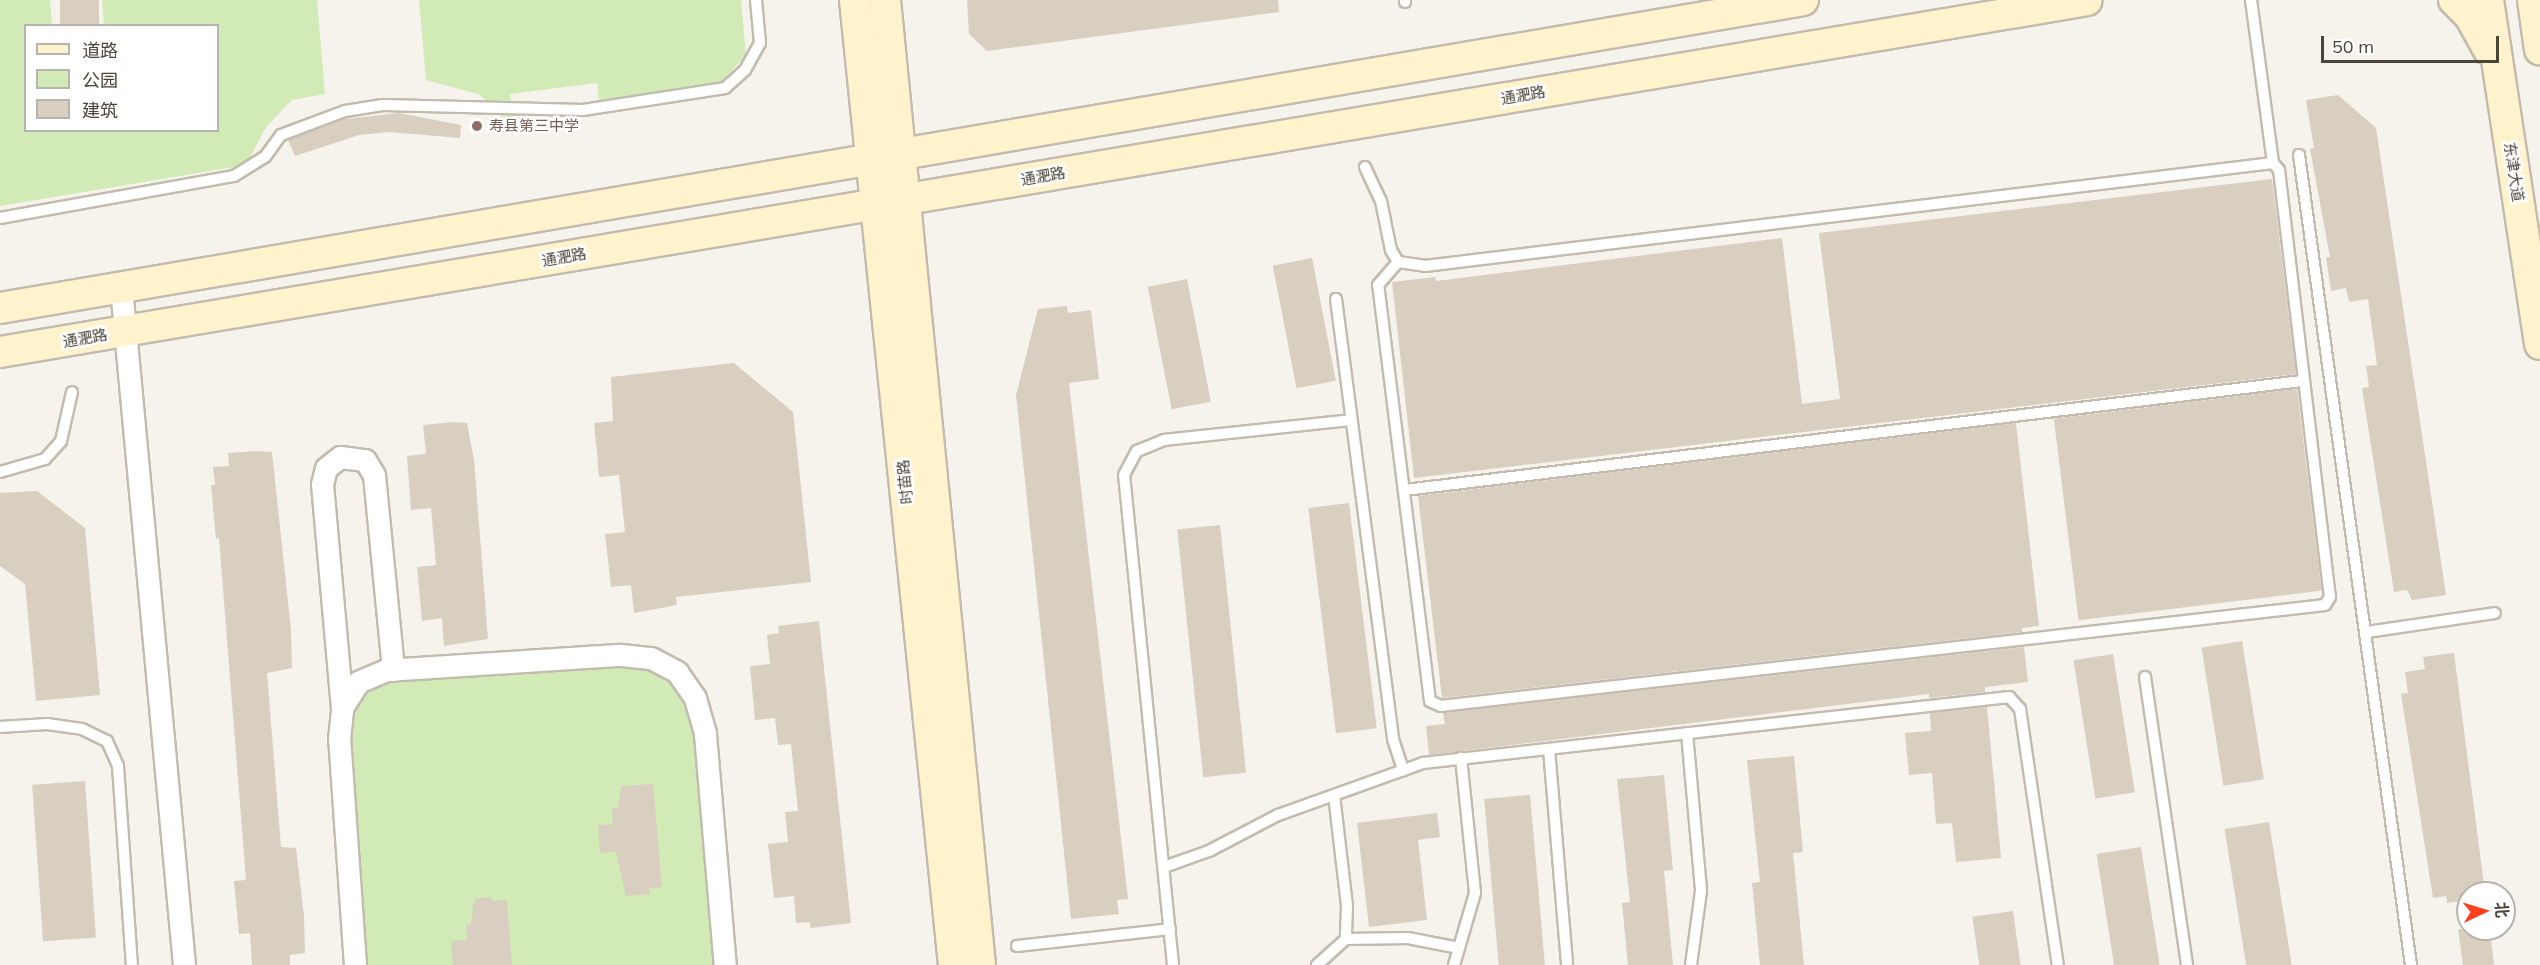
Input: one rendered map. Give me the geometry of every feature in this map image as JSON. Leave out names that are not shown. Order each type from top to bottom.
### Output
[{"type":"main road","name":"时苗路","points":[[855,0],[954,965]]},
{"type":"main road","name":"时苗路","points":[[885,0],[980,965]]},
{"type":"main road","points":[[0,308],[1803,0]]},
{"type":"main road","name":"通淝路","points":[[0,352],[2087,0]]},
{"type":"main road","points":[[2454,0],[2479,32],[2499,76]]},
{"type":"main road","name":"东津大道","points":[[2488,0],[2540,344]]},
{"type":"main road","points":[[2533,0],[2540,50]]},
{"type":"street","points":[[122,287],[184,965]]},
{"type":"street","points":[[355,965],[339,739],[342,708],[322,483],[326,468],[340,457],[365,460],[375,475],[393,670]]},
{"type":"street","points":[[342,708],[358,682],[393,670],[621,655],[651,658],[677,672],[695,698],[705,734],[725,965]]},
{"type":"lane","points":[[0,218],[234,176],[265,157],[281,135],[345,111],[383,105],[583,110],[725,88],[745,70],[760,43],[756,0]]},
{"type":"lane","points":[[1398,262],[1378,285],[1430,701],[1441,706],[2325,604],[2330,597],[2279,170],[2273,163],[2251,0]]},
{"type":"lane","points":[[2299,155],[2367,632],[2411,965]]},
{"type":"lane","points":[[1398,262],[1425,266],[2273,163]]},
{"type":"lane","points":[[1365,167],[1381,201],[1391,250],[1398,262]]},
{"type":"lane","points":[[1336,299],[1393,739],[1403,770]]},
{"type":"lane","points":[[1405,489],[2302,381]]},
{"type":"lane","points":[[0,472],[45,459],[61,441],[72,392]]},
{"type":"lane","points":[[1173,965],[1124,475],[1137,451],[1164,440],[1350,420]]},
{"type":"lane","points":[[2367,632],[2495,613]]},
{"type":"lane","points":[[2145,677],[2187,965]]},
{"type":"lane","points":[[1164,867],[1209,851],[1278,815],[1423,763],[2009,697],[2020,709],[2058,965]]},
{"type":"lane","points":[[0,727],[47,724],[82,729],[107,741],[118,766],[132,965]]},
{"type":"lane","points":[[1687,733],[1701,891],[1691,965]]},
{"type":"lane","points":[[1549,749],[1567,965]]},
{"type":"lane","points":[[1454,965],[1475,893],[1461,758]]},
{"type":"lane","points":[[1334,795],[1347,905],[1346,939]]},
{"type":"lane","points":[[1017,946],[1170,929]]},
{"type":"lane","points":[[1317,965],[1346,939],[1408,938],[1459,948]]},
{"type":"green space","points":[[0,0],[50,0],[52,24],[24,24],[24,132],[219,132],[219,24],[104,24],[102,0],[317,0],[325,94],[292,100],[266,127],[246,165],[0,206]]},
{"type":"green space","points":[[419,0],[741,0],[746,55],[719,84],[599,100],[597,83],[510,94],[514,118],[504,122],[495,107],[478,94],[426,80]]},
{"type":"green space","points":[[624,659],[675,677],[699,731],[719,965],[360,965],[345,745],[351,707],[365,685],[395,677]]},
{"type":"building","points":[[60,0],[99,0],[99,24],[60,24]]},
{"type":"building","points":[[967,0],[1278,0],[1279,12],[987,51],[969,34]]},
{"type":"building","points":[[2338,95],[2376,128],[2446,595],[2412,600],[2407,590],[2394,592],[2362,388],[2369,387],[2366,366],[2377,365],[2368,299],[2349,302],[2346,288],[2331,291],[2326,257],[2330,257],[2310,149],[2314,148],[2306,100]]},
{"type":"building","points":[[399,113],[461,125],[460,138],[389,132],[359,135],[295,156],[288,140],[345,119]]},
{"type":"building","points":[[2272,179],[2296,374],[1414,478],[1392,282],[1435,277],[1436,281],[1782,238],[1802,404],[1840,399],[1819,233]]},
{"type":"building","points":[[1312,258],[1336,381],[1297,388],[1273,266]]},
{"type":"building","points":[[1187,279],[1211,402],[1172,409],[1148,287]]},
{"type":"building","points":[[1067,306],[1068,313],[1091,310],[1099,379],[1069,383],[1128,899],[1117,900],[1119,914],[1071,919],[1016,395],[1038,309]]},
{"type":"building","points":[[734,363],[793,412],[811,582],[676,597],[677,605],[634,613],[631,585],[611,587],[605,534],[625,532],[619,475],[599,477],[594,423],[613,421],[611,377]]},
{"type":"building","points":[[2297,389],[2322,590],[2079,620],[2054,419]]},
{"type":"building","points":[[467,423],[474,460],[488,639],[444,646],[442,618],[422,621],[417,567],[436,565],[431,508],[411,510],[407,456],[426,454],[423,425]]},
{"type":"building","points":[[2016,423],[2039,626],[2022,628],[2022,632],[1442,698],[1418,496]]},
{"type":"building","points":[[272,452],[291,630],[292,668],[267,673],[281,847],[296,848],[304,916],[305,953],[290,955],[290,965],[252,965],[250,933],[239,934],[234,881],[246,880],[219,538],[216,539],[211,485],[215,485],[213,467],[229,466],[228,453]]},
{"type":"building","points":[[37,491],[85,528],[100,695],[36,701],[25,584],[0,566],[0,493]]},
{"type":"building","points":[[1349,503],[1377,728],[1336,733],[1308,508]]},
{"type":"building","points":[[1220,525],[1246,773],[1203,777],[1177,529]]},
{"type":"building","points":[[819,621],[851,923],[810,928],[810,922],[796,923],[794,896],[774,898],[768,844],[788,842],[785,812],[798,811],[791,744],[778,745],[775,718],[755,720],[750,666],[770,664],[767,635],[779,633],[778,626]]},
{"type":"building","points":[[2242,641],[2264,779],[2223,786],[2202,647]]},
{"type":"building","points":[[2024,647],[2028,682],[1985,687],[1985,692],[1929,698],[1929,694],[1429,755],[1426,726],[1445,724],[1443,713]]},
{"type":"building","points":[[2454,653],[2483,881],[2456,881],[2456,902],[2447,903],[2446,896],[2433,898],[2401,694],[2408,693],[2405,672],[2425,669],[2423,657]]},
{"type":"building","points":[[2113,654],[2135,792],[2095,799],[2073,660]]},
{"type":"building","points":[[1987,707],[2001,858],[1956,862],[1952,823],[1936,824],[1932,773],[1909,775],[1905,733],[1931,731],[1930,713]]},
{"type":"building","points":[[1794,756],[1803,852],[1793,853],[1804,965],[1760,965],[1752,883],[1760,882],[1747,760]]},
{"type":"building","points":[[1664,775],[1673,870],[1664,871],[1673,965],[1628,965],[1622,903],[1630,902],[1617,779]]},
{"type":"building","points":[[85,781],[96,938],[43,941],[32,785]]},
{"type":"building","points":[[653,784],[662,887],[649,888],[650,894],[626,896],[616,852],[600,853],[598,825],[613,824],[612,808],[618,808],[621,786]]},
{"type":"building","points":[[1530,795],[1545,965],[1499,965],[1484,799]]},
{"type":"building","points":[[1437,813],[1440,837],[1418,840],[1427,920],[1369,927],[1357,823]]},
{"type":"building","points":[[2269,822],[2292,965],[2246,965],[2225,829]]},
{"type":"building","points":[[2141,847],[2160,965],[2114,965],[2097,854]]},
{"type":"building","points":[[491,897],[492,901],[507,900],[512,965],[453,965],[451,941],[467,940],[466,925],[471,924],[474,899]]},
{"type":"building","points":[[2013,911],[2021,965],[1979,965],[1972,917]]},
{"type":"building","points":[[2460,941],[2491,941],[2494,965],[2463,965]]},
{"type":"place","name":"寿县第三中学","points":[[477,126]]}]
